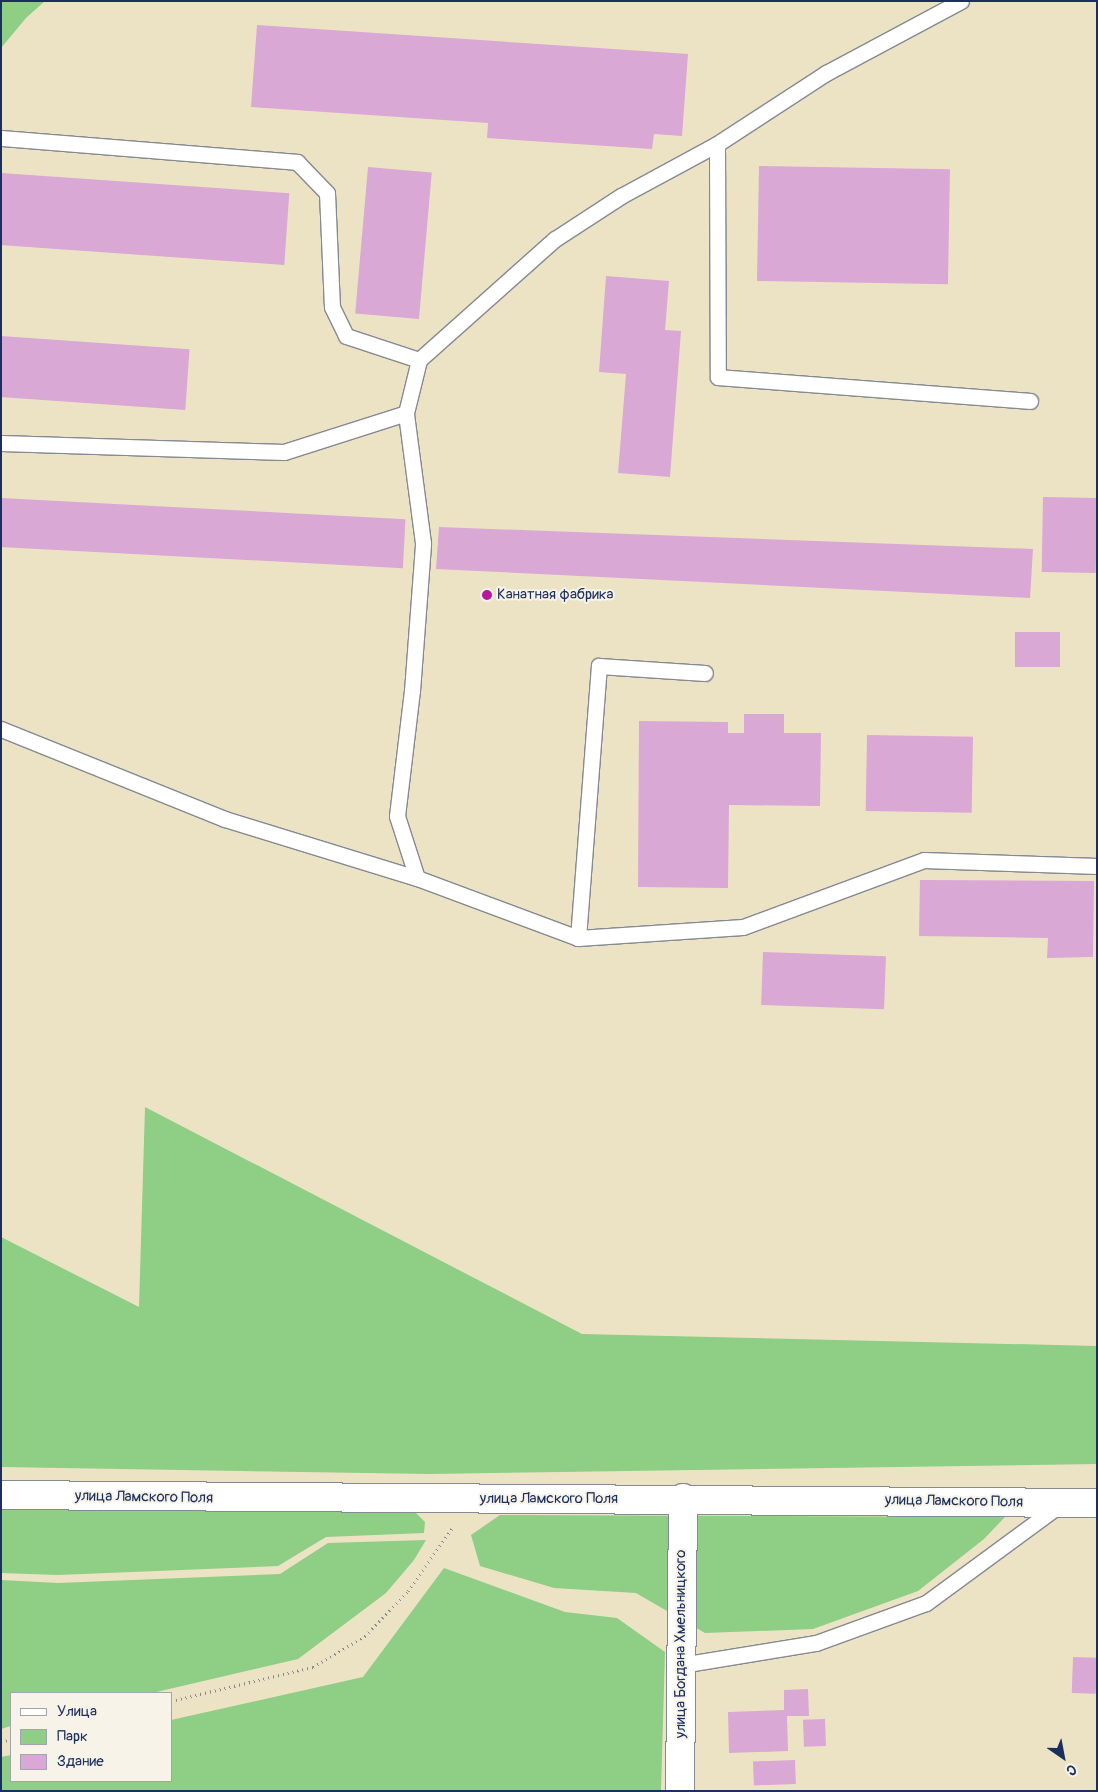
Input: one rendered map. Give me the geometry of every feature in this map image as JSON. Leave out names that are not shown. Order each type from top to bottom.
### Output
[{"type":"street","name":"улица Ламского Поля","points":[[1,1495],[472,1500],[683,1498],[1097,1503]]},
{"type":"street","name":"улица Богдана Хмельницкого","points":[[680,1791],[683,1498]]},
{"type":"lane","points":[[417,878],[397,816],[412,691],[423,544],[406,413],[419,360],[555,239],[621,196],[717,144],[826,73],[961,1]]},
{"type":"lane","points":[[1,138],[298,162],[327,193],[332,308],[346,336],[419,360]]},
{"type":"lane","points":[[717,144],[718,377],[1030,401]]},
{"type":"lane","points":[[1,444],[284,452],[406,413]]},
{"type":"lane","points":[[578,938],[599,666],[705,673]]},
{"type":"lane","points":[[1,729],[224,819],[417,878],[578,938],[743,927],[924,860],[1097,866]]},
{"type":"lane","points":[[681,1665],[816,1643],[926,1603],[1064,1502]]},
{"type":"path","points":[[172,1701],[313,1668],[365,1636],[408,1591],[472,1500]]},
{"type":"green space","points":[[1,1],[45,1],[26,18],[1,48]]},
{"type":"green space","points":[[145,1107],[582,1334],[1097,1346],[1097,1464],[429,1474],[1,1467],[1,1237],[139,1307]]},
{"type":"green space","points":[[1,1507],[414,1511],[425,1522],[424,1533],[326,1537],[278,1566],[58,1575],[1,1573]]},
{"type":"green space","points":[[500,1515],[1005,1517],[984,1539],[918,1591],[813,1629],[705,1633],[636,1593],[554,1588],[480,1566],[471,1535]]},
{"type":"green space","points":[[426,1540],[414,1560],[386,1593],[298,1659],[156,1692],[10,1692],[10,1726],[1,1729],[1,1580],[58,1583],[280,1574],[328,1543]]},
{"type":"green space","points":[[444,1568],[565,1612],[617,1618],[665,1652],[661,1791],[1,1791],[1,1757],[10,1755],[10,1782],[172,1782],[172,1720],[363,1677]]},
{"type":"building","points":[[257,25],[688,54],[682,136],[654,134],[652,149],[487,138],[488,123],[251,107]]},
{"type":"building","points":[[759,166],[950,169],[948,284],[757,281]]},
{"type":"building","points":[[368,167],[432,173],[419,319],[355,313]]},
{"type":"building","points":[[1,173],[289,193],[284,265],[1,245]]},
{"type":"building","points":[[606,276],[669,281],[665,330],[681,331],[670,477],[618,473],[626,374],[599,372]]},
{"type":"building","points":[[1,336],[190,349],[185,410],[1,397]]},
{"type":"building","points":[[1043,497],[1097,498],[1096,573],[1042,572]]},
{"type":"building","points":[[1,498],[405,519],[403,568],[1,547]]},
{"type":"building","points":[[439,527],[1033,549],[1030,598],[436,569]]},
{"type":"building","points":[[1015,632],[1060,632],[1060,667],[1015,667]]},
{"type":"building","points":[[744,714],[784,714],[784,733],[821,733],[820,806],[729,805],[728,888],[638,887],[639,721],[728,722],[728,733],[744,733]]},
{"type":"building","points":[[867,735],[973,737],[972,813],[866,811]]},
{"type":"building","points":[[920,880],[1094,881],[1093,957],[1047,958],[1048,938],[919,936]]},
{"type":"building","points":[[763,952],[886,956],[884,1009],[761,1005]]},
{"type":"building","points":[[1073,1657],[1097,1658],[1096,1694],[1072,1693]]},
{"type":"building","points":[[808,1689],[809,1716],[787,1716],[788,1751],[729,1753],[728,1712],[784,1710],[784,1690]]},
{"type":"building","points":[[825,1719],[826,1746],[804,1747],[803,1720]]},
{"type":"building","points":[[795,1760],[796,1784],[754,1785],[753,1761]]},
{"type":"place","name":"Канатная фабрика","points":[[487,595]]}]
